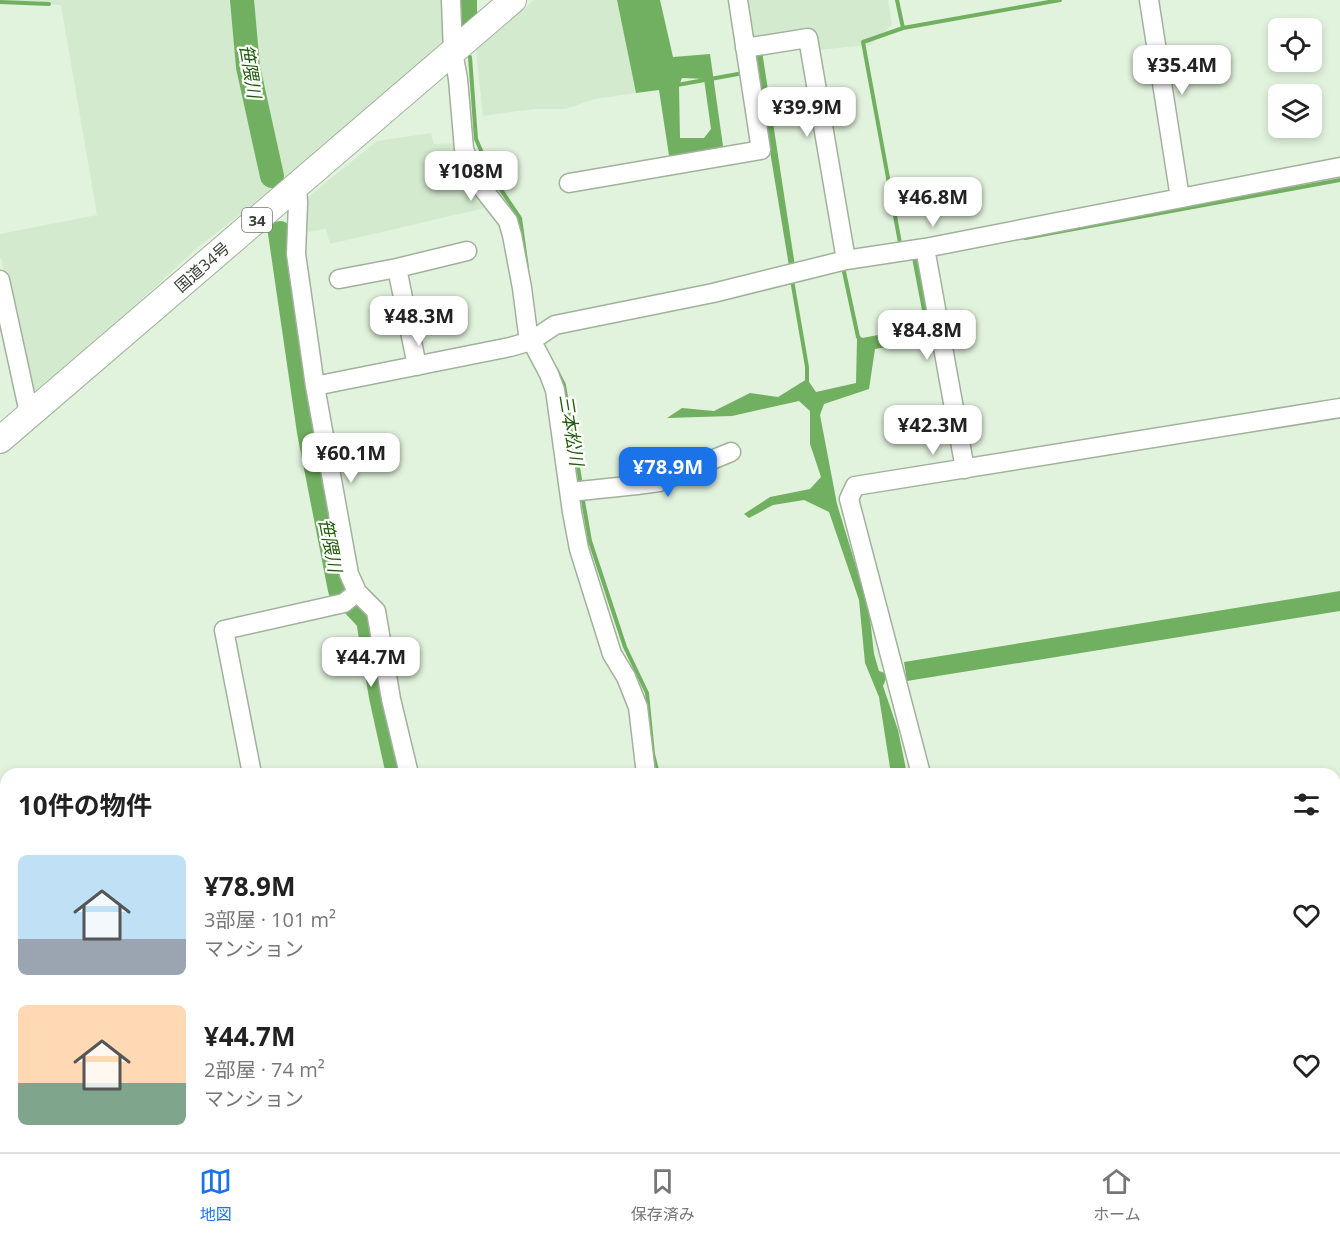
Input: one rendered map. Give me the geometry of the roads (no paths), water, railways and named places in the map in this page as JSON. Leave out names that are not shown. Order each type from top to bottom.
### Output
[{"type":"highway","name":"国道34号","points":[[0,440],[513,0]]},
{"type":"street","points":[[451,0],[453,52],[458,79],[464,149],[476,180],[508,221],[513,235],[528,334],[537,337]]},
{"type":"street","points":[[569,183],[761,150],[738,0]]},
{"type":"street","points":[[1149,0],[1180,198]]},
{"type":"street","points":[[745,48],[808,38],[846,260]]},
{"type":"street","points":[[315,386],[510,347],[537,337],[555,325],[713,293],[846,260],[925,248],[1340,167]]},
{"type":"street","points":[[297,186],[296,254],[315,386],[349,574],[350,597]]},
{"type":"street","points":[[925,248],[965,469]]},
{"type":"street","points":[[339,279],[467,251]]},
{"type":"street","points":[[397,268],[417,366]]},
{"type":"street","points":[[0,280],[27,404],[32,413]]},
{"type":"street","points":[[537,337],[555,390],[579,549],[612,654],[626,677],[638,707],[645,768]]},
{"type":"street","points":[[919,768],[849,499],[855,486],[1340,408]]},
{"type":"street","points":[[570,492],[659,482],[731,452]]},
{"type":"street","points":[[251,768],[224,630],[350,597],[376,611],[391,699],[408,768]]},
{"type":"waterway","name":"笹隈川","points":[[242,0],[248,67],[272,176]]},
{"type":"waterway","name":"三本松川","points":[[465,0],[465,22]]},
{"type":"waterway","points":[[897,0],[903,28],[863,42],[900,243]]},
{"type":"waterway","points":[[903,28],[1060,0]]},
{"type":"waterway","points":[[0,2],[49,4]]},
{"type":"waterway","name":"三本松川","points":[[470,57],[476,139],[493,178],[520,218],[527,268]]},
{"type":"waterway","points":[[677,85],[738,74]]},
{"type":"waterway","points":[[1025,238],[1340,180]]},
{"type":"waterway","name":"笹隈川","points":[[280,233],[309,432],[340,590],[368,620],[381,697],[397,768]]},
{"type":"waterway","points":[[843,267],[858,337],[864,342]]},
{"type":"waterway","points":[[792,280],[807,367],[807,383]]},
{"type":"waterway","name":"三本松川","points":[[556,369],[564,385],[581,485]]},
{"type":"waterway","name":"三本松川","points":[[582,495],[590,541],[625,647],[647,693],[656,768]]}]
